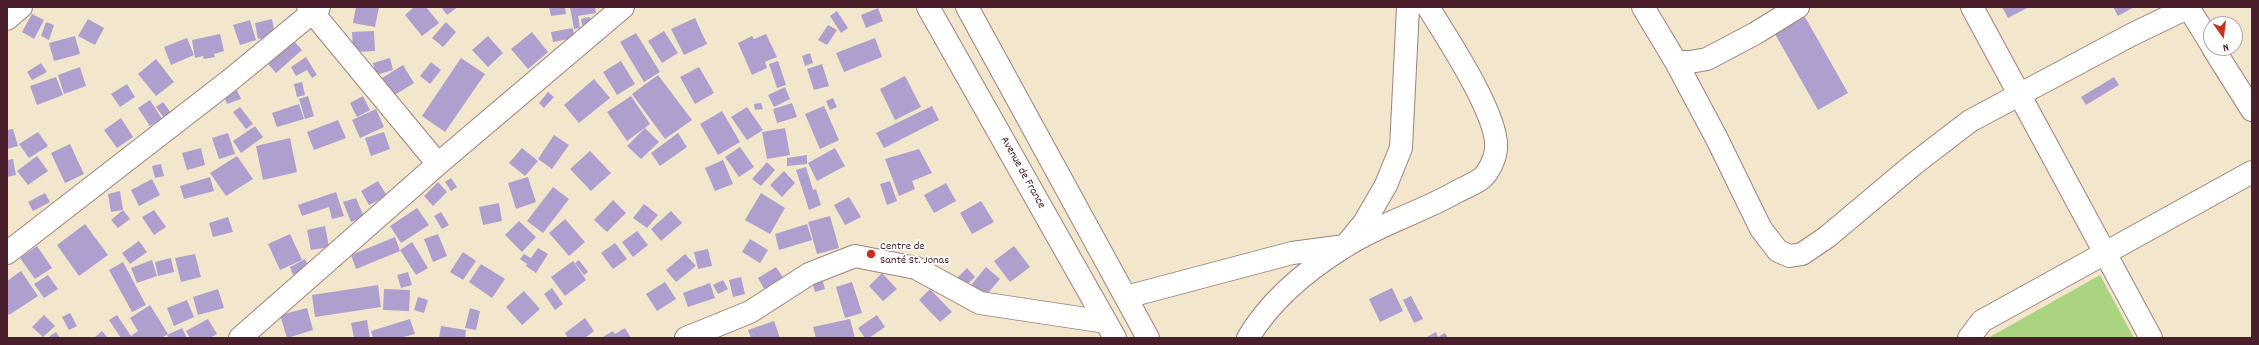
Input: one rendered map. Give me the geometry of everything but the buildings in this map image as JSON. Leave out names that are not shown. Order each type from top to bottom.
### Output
[{"type":"street","points":[[7,19],[21,7]]},
{"type":"street","points":[[240,338],[438,164],[623,7]]},
{"type":"street","name":"Avenue de France","points":[[928,7],[1111,330]]},
{"type":"street","points":[[967,7],[1148,338]]},
{"type":"street","points":[[1126,297],[1292,253],[1345,246],[1364,223],[1386,185],[1401,148],[1408,7]]},
{"type":"street","points":[[1248,338],[1260,318],[1305,275],[1345,246],[1446,198],[1483,177],[1493,161],[1496,147],[1492,123],[1466,69],[1428,7]]},
{"type":"street","points":[[1643,7],[1676,62],[1717,139],[1761,229],[1778,251],[1790,256],[1802,254],[1827,237],[1914,164],[1970,121],[2020,96],[2066,69],[2188,7],[2203,31]]},
{"type":"street","points":[[1676,62],[1690,62],[1707,59],[1756,34],[1798,7]]},
{"type":"street","points":[[1972,7],[2151,338]]},
{"type":"street","points":[[7,253],[229,81],[313,9],[438,164]]},
{"type":"street","points":[[2218,56],[2252,110]]},
{"type":"street","points":[[1969,338],[1982,321],[2252,172]]},
{"type":"street","points":[[686,338],[750,312],[809,274],[855,256],[916,268],[980,303],[1111,330]]},
{"type":"green space","points":[[2100,275],[2134,338],[1988,338]]},
{"type":"place","name":"Centre de Santé St. Jonas","points":[[871,254]]}]
